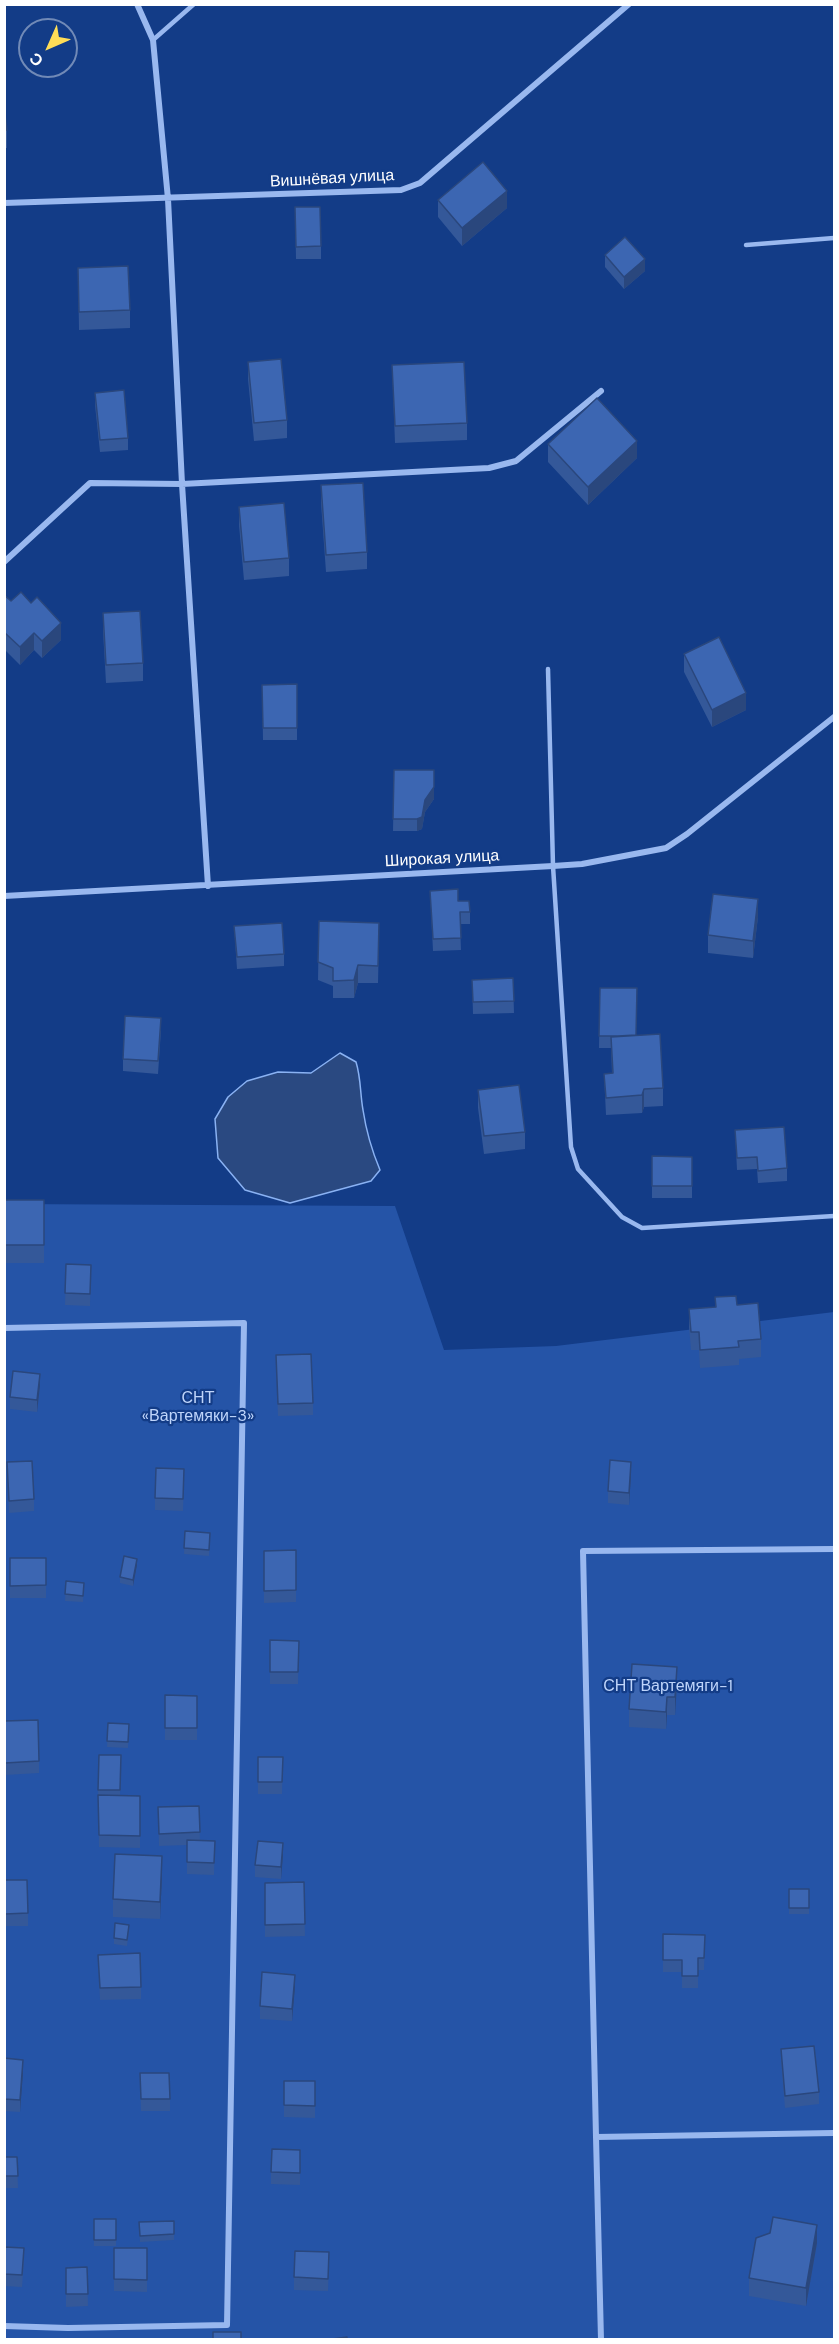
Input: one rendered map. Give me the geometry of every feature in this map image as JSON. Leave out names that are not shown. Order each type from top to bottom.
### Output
[{"type":"street","points":[[137,4],[153,40],[168,199],[182,484],[208,886]]},
{"type":"street","name":"Вишнёвая улица","points":[[4,203],[401,190],[420,183],[629,4]]},
{"type":"street","points":[[4,562],[90,483],[182,484],[489,468],[516,461],[601,391]]},
{"type":"street","name":"Широкая улица","points":[[4,896],[582,864],[666,848],[687,834],[834,717]]},
{"type":"street","points":[[4,1328],[244,1323],[227,2325],[68,2328],[4,2326]]},
{"type":"street","points":[[601,2340],[584,1551],[834,1550]]},
{"type":"street","points":[[596,2137],[834,2133]]},
{"type":"lane","points":[[153,40],[194,4]]},
{"type":"lane","points":[[746,245],[834,238]]},
{"type":"lane","points":[[548,669],[553,866],[571,1147],[578,1170],[622,1217],[642,1228],[834,1216]]},
{"type":"green space","points":[[5,1204],[395,1206],[444,1350],[556,1346],[834,1312],[834,2339],[5,2340]]},
{"type":"shaded area","points":[[340,1053],[356,1062],[366,1125],[380,1170],[371,1181],[290,1203],[245,1190],[218,1158],[215,1119],[228,1097],[247,1081],[278,1072],[311,1073]]},
{"type":"building","points":[[4,107],[7,130],[4,130]]},
{"type":"building","points":[[483,162],[507,191],[462,228],[438,200]]},
{"type":"building","points":[[295,207],[320,207],[321,246],[296,247]]},
{"type":"building","points":[[625,237],[645,259],[624,277],[605,255]]},
{"type":"building","points":[[128,266],[130,310],[79,312],[78,268]]},
{"type":"building","points":[[281,359],[287,420],[254,423],[248,362]]},
{"type":"building","points":[[464,362],[467,423],[395,426],[392,365]]},
{"type":"building","points":[[124,390],[128,438],[100,440],[95,393]]},
{"type":"building","points":[[597,398],[637,441],[588,487],[548,444]]},
{"type":"building","points":[[363,483],[367,552],[326,555],[321,485]]},
{"type":"building","points":[[284,503],[289,558],[244,562],[239,507]]},
{"type":"building","points":[[21,592],[31,603],[37,597],[61,623],[42,641],[34,633],[20,647],[4,632],[4,595],[11,601]]},
{"type":"building","points":[[140,611],[143,663],[106,665],[103,613]]},
{"type":"building","points":[[719,637],[746,693],[712,710],[684,654]]},
{"type":"building","points":[[297,684],[297,728],[263,728],[262,685]]},
{"type":"building","points":[[394,770],[434,770],[434,787],[425,800],[422,817],[393,819]]},
{"type":"building","points":[[458,889],[458,901],[469,901],[470,912],[460,912],[461,938],[433,939],[430,891]]},
{"type":"building","points":[[713,894],[758,899],[753,941],[708,935]]},
{"type":"building","points":[[319,921],[379,923],[378,966],[358,965],[354,980],[333,981],[333,968],[318,962]]},
{"type":"building","points":[[282,923],[284,954],[237,957],[234,926]]},
{"type":"building","points":[[513,978],[514,1001],[473,1002],[472,980]]},
{"type":"building","points":[[600,988],[637,988],[636,1035],[599,1036]]},
{"type":"building","points":[[125,1016],[161,1018],[158,1061],[123,1059]]},
{"type":"building","points":[[660,1034],[663,1088],[644,1089],[642,1095],[606,1098],[604,1074],[613,1073],[611,1037]]},
{"type":"building","points":[[519,1085],[525,1132],[484,1136],[478,1090]]},
{"type":"building","points":[[784,1127],[787,1168],[758,1171],[757,1157],[737,1158],[735,1130]]},
{"type":"building","points":[[652,1156],[692,1157],[692,1186],[652,1186]]},
{"type":"building","points":[[4,1200],[44,1200],[44,1245],[4,1245]]},
{"type":"building","points":[[66,1264],[91,1265],[90,1294],[65,1293]]},
{"type":"building","points":[[736,1296],[737,1305],[758,1303],[761,1339],[738,1341],[739,1347],[700,1350],[699,1332],[691,1332],[689,1309],[716,1307],[715,1297]]},
{"type":"building","points":[[311,1354],[313,1403],[278,1404],[276,1355]]},
{"type":"building","points":[[13,1371],[40,1374],[37,1400],[10,1397]]},
{"type":"building","points":[[610,1460],[631,1462],[629,1493],[608,1491]]},
{"type":"building","points":[[32,1461],[34,1499],[9,1501],[7,1462]]},
{"type":"building","points":[[156,1468],[184,1469],[183,1499],[155,1498]]},
{"type":"building","points":[[185,1531],[210,1533],[209,1550],[184,1548]]},
{"type":"building","points":[[296,1550],[296,1590],[264,1591],[264,1551]]},
{"type":"building","points":[[124,1556],[137,1559],[133,1580],[120,1577]]},
{"type":"building","points":[[10,1558],[46,1558],[46,1585],[10,1586]]},
{"type":"building","points":[[66,1581],[84,1583],[83,1596],[65,1594]]},
{"type":"building","points":[[270,1640],[299,1641],[298,1672],[270,1672]]},
{"type":"building","points":[[632,1664],[677,1667],[675,1697],[667,1697],[666,1712],[629,1709]]},
{"type":"building","points":[[165,1695],[197,1696],[197,1728],[165,1728]]},
{"type":"building","points":[[38,1720],[39,1761],[5,1763],[4,1721]]},
{"type":"building","points":[[108,1723],[129,1724],[128,1742],[107,1741]]},
{"type":"building","points":[[99,1755],[121,1755],[120,1790],[98,1790]]},
{"type":"building","points":[[258,1757],[283,1757],[282,1782],[258,1782]]},
{"type":"building","points":[[98,1795],[140,1796],[140,1836],[99,1835]]},
{"type":"building","points":[[199,1806],[200,1832],[159,1834],[158,1807]]},
{"type":"building","points":[[187,1840],[215,1841],[214,1863],[187,1862]]},
{"type":"building","points":[[258,1841],[283,1843],[281,1867],[255,1865]]},
{"type":"building","points":[[115,1854],[162,1856],[160,1902],[113,1899]]},
{"type":"building","points":[[4,1880],[27,1880],[28,1913],[5,1914]]},
{"type":"building","points":[[304,1882],[305,1924],[265,1925],[265,1883]]},
{"type":"building","points":[[789,1889],[809,1889],[809,1908],[789,1908]]},
{"type":"building","points":[[115,1923],[129,1925],[127,1940],[114,1938]]},
{"type":"building","points":[[663,1934],[705,1935],[704,1958],[698,1958],[698,1976],[682,1976],[682,1960],[663,1960]]},
{"type":"building","points":[[140,1953],[141,1987],[100,1988],[98,1955]]},
{"type":"building","points":[[262,1972],[295,1975],[292,2009],[260,2006]]},
{"type":"building","points":[[814,2046],[819,2092],[785,2096],[781,2049]]},
{"type":"building","points":[[4,2058],[23,2060],[20,2100],[4,2099]]},
{"type":"building","points":[[140,2073],[169,2073],[170,2099],[141,2099]]},
{"type":"building","points":[[284,2081],[315,2081],[315,2106],[284,2105]]},
{"type":"building","points":[[272,2149],[300,2150],[300,2173],[271,2172]]},
{"type":"building","points":[[4,2157],[17,2157],[18,2176],[4,2176]]},
{"type":"building","points":[[773,2217],[817,2225],[806,2288],[749,2278],[756,2238],[770,2233]]},
{"type":"building","points":[[94,2219],[116,2219],[116,2240],[94,2240]]},
{"type":"building","points":[[174,2221],[174,2234],[140,2236],[139,2222]]},
{"type":"building","points":[[4,2247],[24,2248],[22,2275],[4,2274]]},
{"type":"building","points":[[114,2248],[147,2248],[147,2280],[114,2279]]},
{"type":"building","points":[[295,2251],[329,2252],[328,2279],[294,2277]]},
{"type":"building","points":[[87,2267],[88,2294],[66,2294],[66,2268]]},
{"type":"building","points":[[213,2332],[241,2332],[241,2340],[213,2340]]},
{"type":"building","points":[[347,2337],[347,2340],[325,2340]]},
{"type":"park label","name":"СНТ «Вартемяки-3»","points":[[198,1408]]},
{"type":"park label","name":"СНТ Вартемяги-1","points":[[668,1687]]}]
